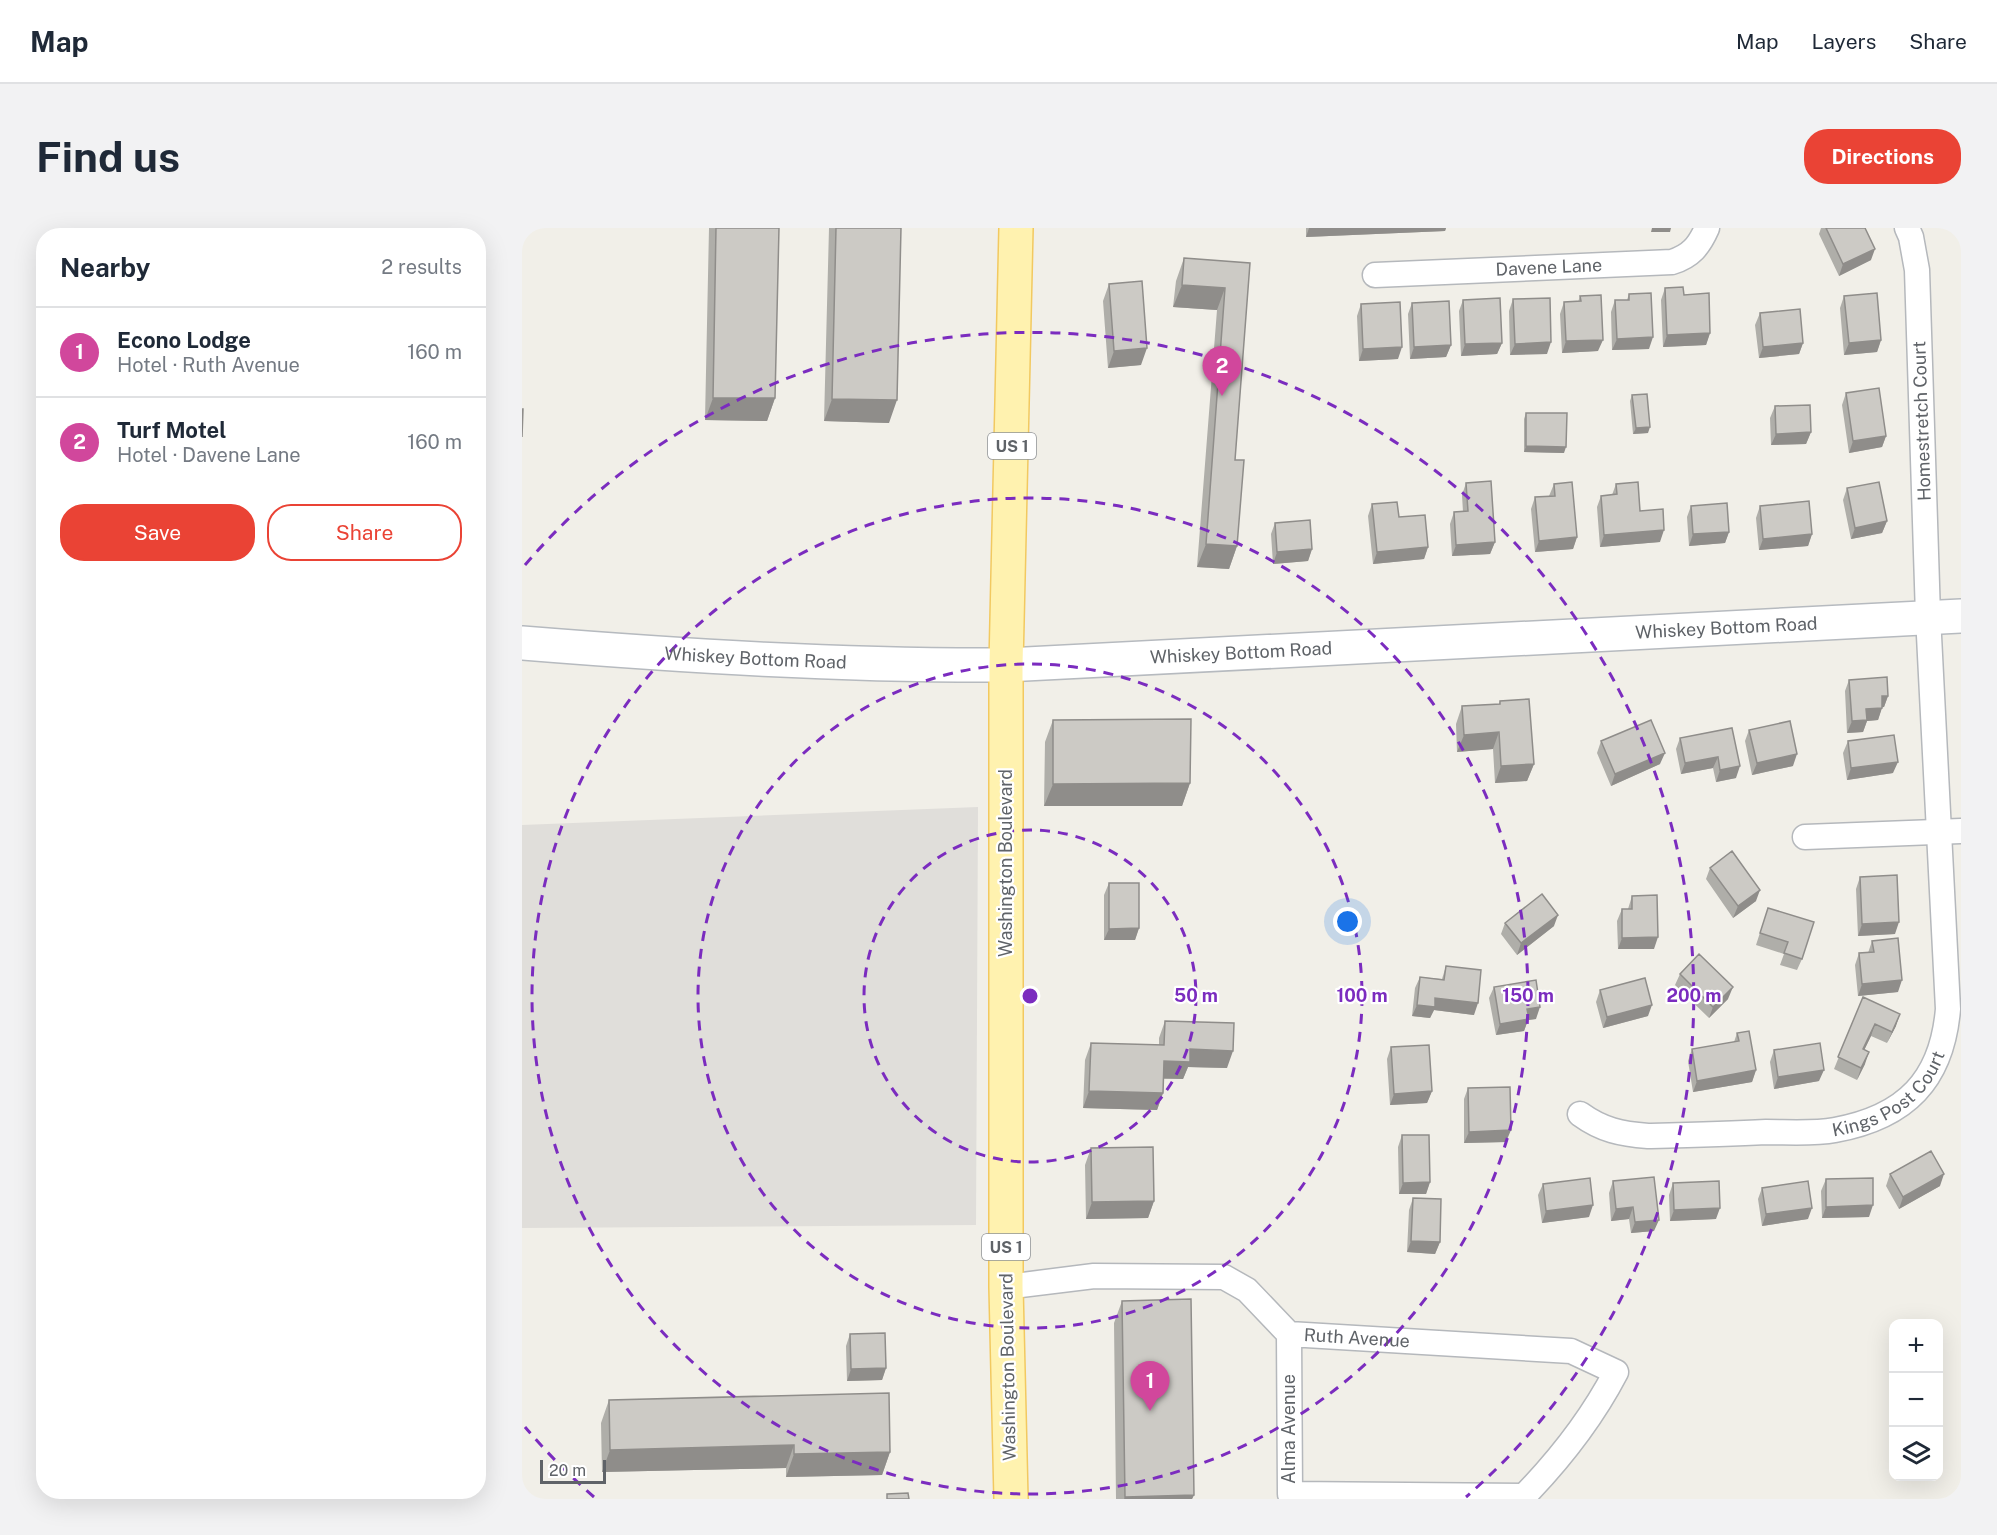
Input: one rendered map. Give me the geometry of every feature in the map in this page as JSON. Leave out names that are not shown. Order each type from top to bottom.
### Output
[{"type":"main road","name":"Washington Boulevard","points":[[1011,1499],[1006,1287],[1006,665],[1016,228]]},
{"type":"street","name":"Davene Lane","points":[[1375,275],[1672,262],[1686,258],[1698,246],[1707,228]]},
{"type":"street","name":"Homestretch Court","points":[[1907,228],[1911,237],[1917,270],[1928,616]]},
{"type":"street","name":"Kings Post Court","points":[[1580,1114],[1598,1127],[1621,1134],[1648,1136],[1833,1130],[1869,1121],[1891,1111],[1915,1091],[1935,1068],[1946,1037],[1948,1008],[1950,831],[1928,616]]},
{"type":"street","name":"Whiskey Bottom Road","points":[[522,643],[765,659],[917,665],[1006,665],[1961,616]]},
{"type":"street","points":[[1805,837],[1950,831]]},
{"type":"street","name":"Ruth Avenue","points":[[1006,1287],[1094,1276],[1224,1277],[1247,1290],[1289,1334],[1571,1352],[1616,1372]]},
{"type":"street","name":"Alma Avenue","points":[[1289,1334],[1290,1494],[1524,1496],[1548,1472],[1600,1403],[1616,1372]]},
{"type":"shaded area","points":[[978,807],[976,1225],[522,1228],[522,825]]},
{"type":"building","points":[[716,228],[779,228],[775,398],[713,398]]},
{"type":"building","points":[[836,228],[901,228],[897,400],[832,399]]},
{"type":"building","points":[[1826,228],[1865,228],[1875,249],[1843,264]]},
{"type":"building","points":[[1184,258],[1250,263],[1235,460],[1244,460],[1237,546],[1206,544],[1225,288],[1182,285]]},
{"type":"building","points":[[1142,281],[1147,348],[1114,351],[1109,284]]},
{"type":"building","points":[[1683,287],[1684,295],[1709,293],[1710,333],[1667,335],[1665,288]]},
{"type":"building","points":[[1651,293],[1653,337],[1617,339],[1615,300],[1629,300],[1629,294]]},
{"type":"building","points":[[1877,293],[1881,340],[1849,343],[1844,296]]},
{"type":"building","points":[[1601,295],[1603,340],[1566,341],[1564,302],[1581,301],[1580,296]]},
{"type":"building","points":[[1500,298],[1502,343],[1465,344],[1463,300]]},
{"type":"building","points":[[1550,298],[1551,342],[1515,344],[1513,299]]},
{"type":"building","points":[[1449,301],[1451,345],[1414,347],[1412,303]]},
{"type":"building","points":[[1400,302],[1402,347],[1363,349],[1361,304]]},
{"type":"building","points":[[1800,309],[1803,343],[1763,347],[1760,313]]},
{"type":"building","points":[[1879,388],[1886,436],[1853,441],[1846,393]]},
{"type":"building","points":[[1647,394],[1650,427],[1636,428],[1632,395]]},
{"type":"building","points":[[1810,405],[1811,432],[1776,434],[1775,406]]},
{"type":"building","points":[[1526,413],[1567,413],[1566,447],[1526,446]]},
{"type":"building","points":[[1491,481],[1495,542],[1456,545],[1454,512],[1468,511],[1466,483]]},
{"type":"building","points":[[1572,482],[1577,537],[1539,541],[1535,497],[1555,496],[1554,484]]},
{"type":"building","points":[[1638,482],[1640,511],[1663,509],[1664,530],[1604,535],[1601,496],[1617,494],[1616,484]]},
{"type":"building","points":[[1879,482],[1887,521],[1855,528],[1847,488]]},
{"type":"building","points":[[1809,501],[1812,534],[1763,539],[1760,506]]},
{"type":"building","points":[[1397,502],[1399,517],[1425,515],[1428,547],[1377,552],[1372,504]]},
{"type":"building","points":[[1727,503],[1729,532],[1693,534],[1691,506]]},
{"type":"building","points":[[1310,520],[1312,549],[1277,552],[1275,523]]},
{"type":"building","points":[[1887,677],[1888,696],[1882,696],[1882,708],[1866,709],[1867,720],[1852,721],[1849,680]]},
{"type":"building","points":[[1529,699],[1534,764],[1501,766],[1499,732],[1464,735],[1462,706],[1500,704],[1500,701]]},
{"type":"building","points":[[1191,719],[1190,783],[1053,784],[1053,720]]},
{"type":"building","points":[[1651,720],[1665,753],[1615,774],[1601,741]]},
{"type":"building","points":[[1790,721],[1797,754],[1757,763],[1749,730]]},
{"type":"building","points":[[1732,728],[1740,766],[1720,770],[1718,757],[1685,763],[1680,738]]},
{"type":"building","points":[[1894,735],[1898,762],[1851,768],[1848,741]]},
{"type":"building","points":[[1732,851],[1760,890],[1738,906],[1710,868]]},
{"type":"building","points":[[1897,875],[1899,922],[1862,924],[1860,877]]},
{"type":"building","points":[[1109,883],[1139,883],[1139,928],[1109,929]]},
{"type":"building","points":[[1542,894],[1558,915],[1521,943],[1505,923]]},
{"type":"building","points":[[1657,895],[1658,937],[1622,938],[1622,909],[1632,909],[1632,896]]},
{"type":"building","points":[[1768,908],[1814,922],[1802,959],[1784,953],[1788,942],[1760,933]]},
{"type":"building","points":[[1898,938],[1902,980],[1862,984],[1859,953],[1874,952],[1872,941]]},
{"type":"building","points":[[1699,954],[1733,987],[1713,1007],[1680,974]]},
{"type":"building","points":[[1446,966],[1481,970],[1478,1003],[1435,998],[1435,1007],[1417,1005],[1420,977],[1444,980]]},
{"type":"building","points":[[1645,978],[1652,1005],[1607,1017],[1600,990]]},
{"type":"building","points":[[1536,980],[1540,1007],[1527,1009],[1529,1019],[1500,1024],[1494,987]]},
{"type":"building","points":[[1863,997],[1900,1014],[1892,1032],[1875,1024],[1863,1049],[1869,1052],[1861,1068],[1838,1057]]},
{"type":"building","points":[[1165,1021],[1234,1023],[1233,1051],[1190,1049],[1190,1062],[1164,1061],[1163,1093],[1089,1091],[1091,1043],[1164,1045]]},
{"type":"building","points":[[1749,1031],[1756,1070],[1697,1081],[1692,1049],[1739,1041],[1737,1033]]},
{"type":"building","points":[[1820,1043],[1824,1070],[1778,1077],[1774,1050]]},
{"type":"building","points":[[1429,1045],[1432,1091],[1394,1094],[1391,1047]]},
{"type":"building","points":[[1510,1087],[1511,1130],[1469,1132],[1468,1088]]},
{"type":"building","points":[[1402,1135],[1429,1135],[1430,1182],[1403,1183]]},
{"type":"building","points":[[1153,1147],[1154,1201],[1092,1202],[1091,1148]]},
{"type":"building","points":[[1931,1151],[1944,1174],[1903,1197],[1890,1174]]},
{"type":"building","points":[[1654,1177],[1659,1220],[1635,1222],[1633,1207],[1616,1209],[1613,1181]]},
{"type":"building","points":[[1590,1178],[1593,1205],[1546,1211],[1543,1184]]},
{"type":"building","points":[[1873,1178],[1873,1205],[1826,1207],[1826,1179]]},
{"type":"building","points":[[1719,1181],[1720,1208],[1674,1210],[1673,1183]]},
{"type":"building","points":[[1808,1181],[1812,1208],[1766,1214],[1762,1188]]},
{"type":"building","points":[[1413,1198],[1441,1199],[1440,1242],[1411,1241]]},
{"type":"building","points":[[1191,1299],[1194,1495],[1125,1497],[1122,1301]]},
{"type":"building","points":[[885,1333],[886,1368],[851,1369],[850,1334]]},
{"type":"building","points":[[889,1393],[890,1452],[794,1454],[794,1445],[610,1450],[609,1400]]},
{"type":"building","points":[[908,1493],[909,1499],[887,1499],[887,1494]]},
{"type":"place","name":"Turf Motel","points":[[1222,396]]},
{"type":"place","name":"Econo Lodge","points":[[1150,1411]]}]
